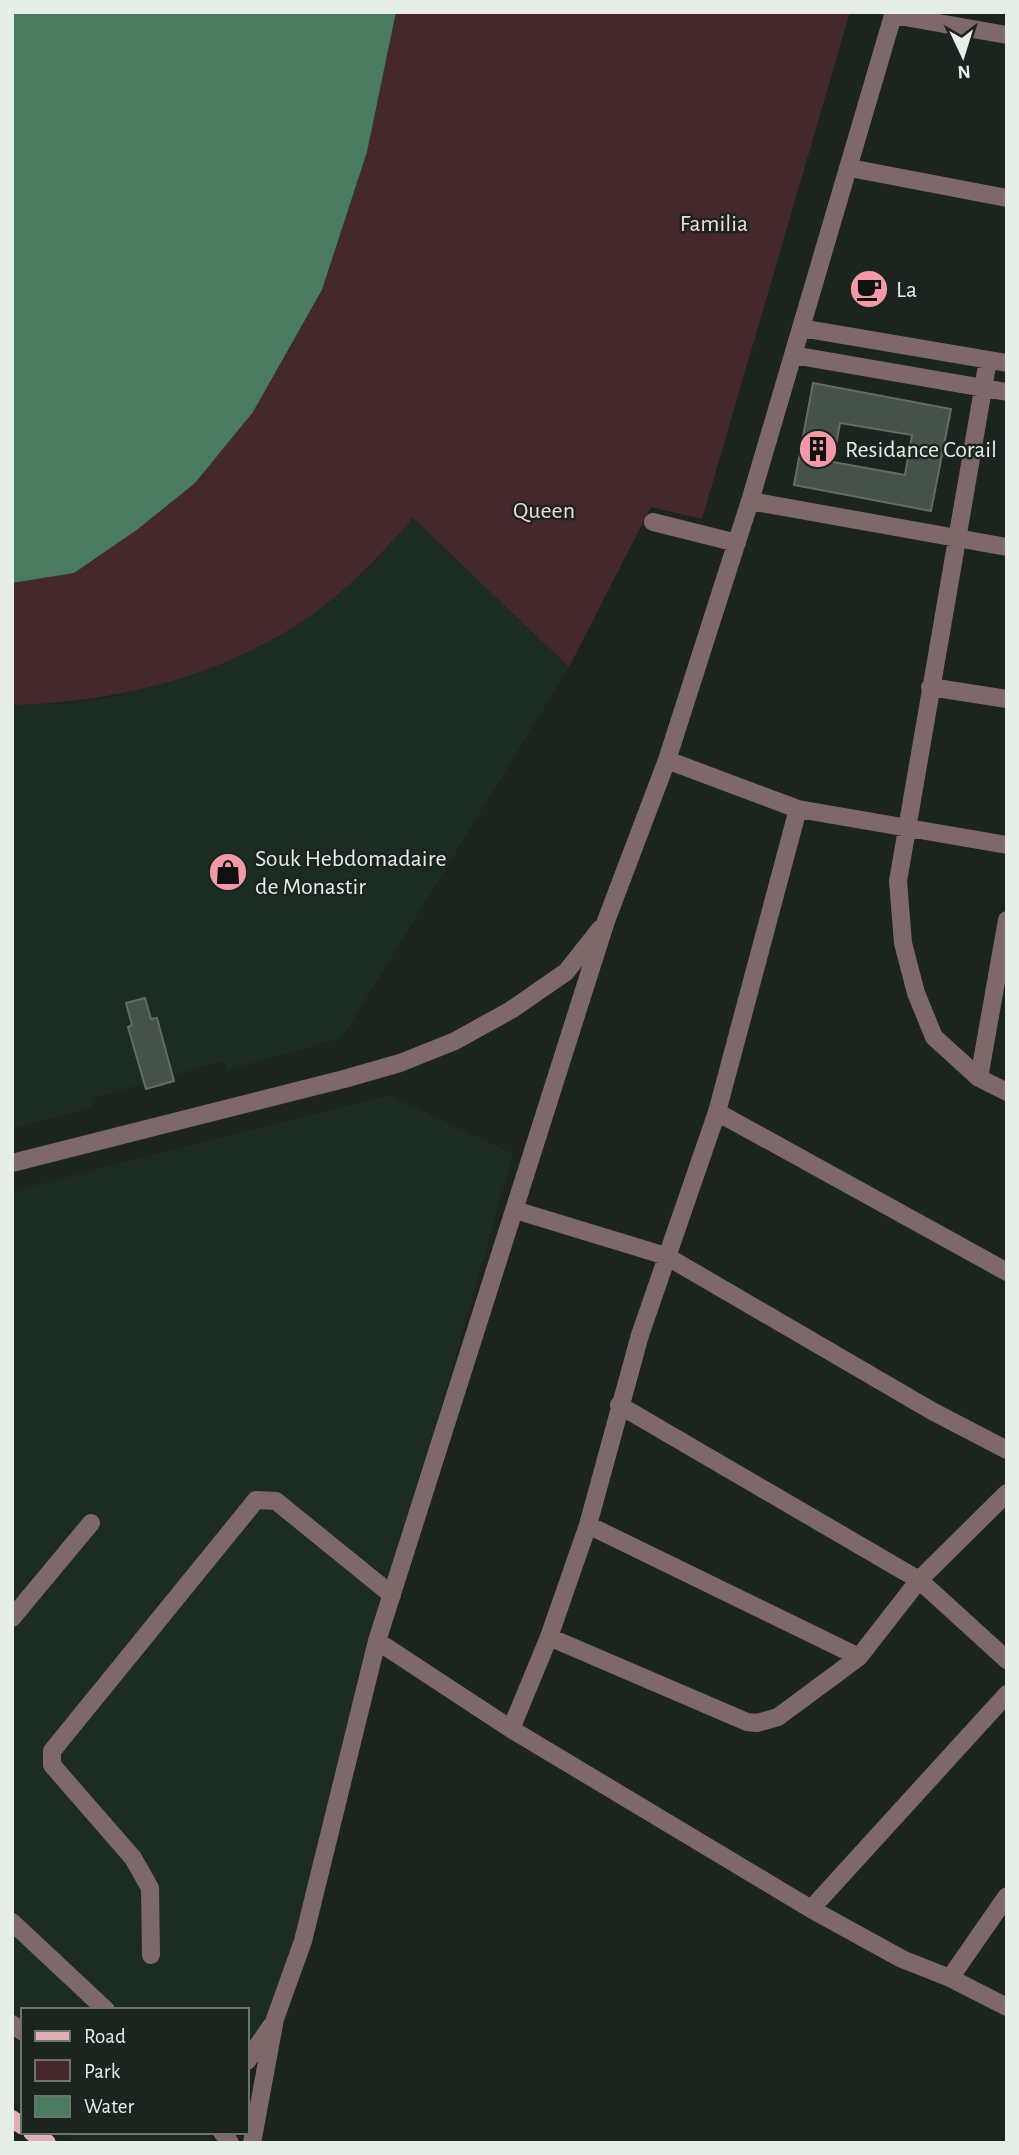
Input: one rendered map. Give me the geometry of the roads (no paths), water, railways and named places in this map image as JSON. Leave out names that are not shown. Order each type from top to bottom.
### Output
[{"type":"street","points":[[252,2143],[275,2019],[303,1941],[377,1641],[606,921],[667,760],[737,543],[850,168],[893,13],[1007,35]]},
{"type":"street","points":[[850,168],[1007,198]]},
{"type":"street","points":[[801,328],[1007,363]]},
{"type":"street","points":[[793,355],[1007,393]]},
{"type":"street","points":[[988,360],[960,538],[930,687],[898,881],[903,943],[916,993],[934,1037],[979,1078],[1007,1092]]},
{"type":"street","points":[[750,501],[1007,547]]},
{"type":"street","points":[[653,522],[737,543]]},
{"type":"street","points":[[930,687],[1007,699]]},
{"type":"street","points":[[667,760],[798,809],[1007,845]]},
{"type":"street","points":[[511,1729],[549,1637],[588,1525],[619,1405],[666,1256],[717,1112],[798,809]]},
{"type":"street","points":[[979,1078],[1007,920]]},
{"type":"street","points":[[12,1163],[344,1079],[400,1063],[455,1041],[512,1010],[566,972],[606,921]]},
{"type":"street","points":[[717,1112],[1007,1272]]},
{"type":"street","points":[[515,1210],[666,1256],[932,1411],[1007,1450]]},
{"type":"street","points":[[619,1405],[919,1580],[1007,1660]]},
{"type":"street","points":[[549,1637],[747,1722],[757,1723],[778,1717],[859,1657],[919,1580],[1007,1493]]},
{"type":"street","points":[[151,1955],[149,1888],[133,1858],[52,1765],[52,1751],[256,1500],[276,1501],[392,1595]]},
{"type":"street","points":[[12,1618],[91,1523]]},
{"type":"street","points":[[588,1525],[859,1657]]},
{"type":"street","points":[[377,1641],[511,1729],[811,1909],[902,1959],[950,1978],[1007,2007]]},
{"type":"street","points":[[811,1909],[1007,1695]]},
{"type":"street","points":[[950,1978],[1007,1896]]},
{"type":"street","points":[[12,1922],[102,2008]]},
{"type":"street","points":[[248,2060],[275,2019]]},
{"type":"water","points":[[12,12],[396,12],[367,152],[322,290],[253,412],[195,483],[138,529],[74,573],[12,583]]},
{"type":"place","name":"La","points":[[869,289]]},
{"type":"place","name":"Residance Corail","points":[[818,449]]},
{"type":"place","name":"Souk Hebdomadaire de Monastir","points":[[228,872]]},
{"type":"park label","name":"Familia","points":[[714,223]]},
{"type":"park label","name":"Queen","points":[[544,510]]}]
